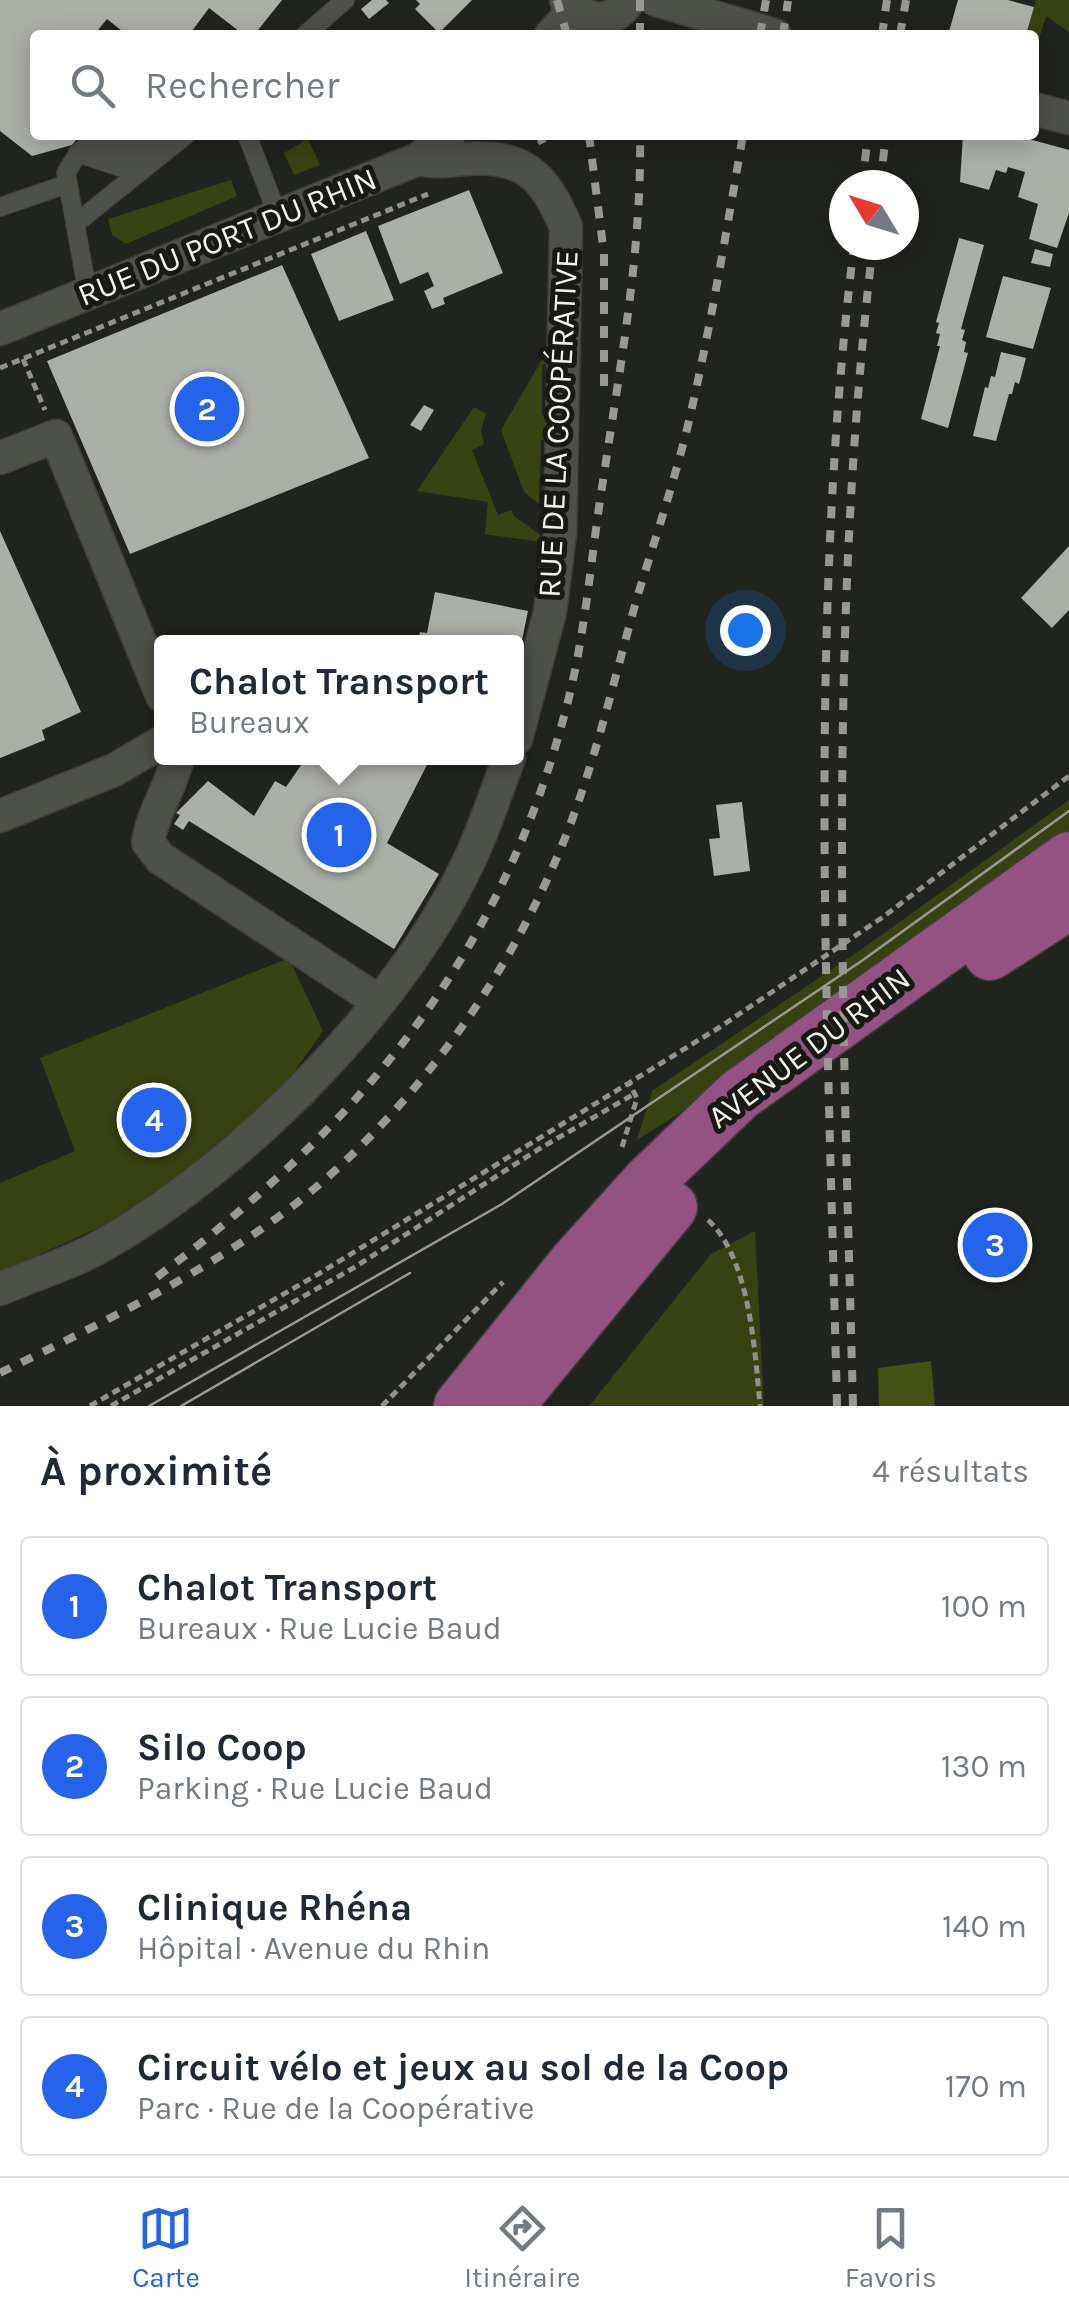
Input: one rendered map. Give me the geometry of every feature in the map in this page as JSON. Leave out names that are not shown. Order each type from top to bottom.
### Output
[{"type":"main road","name":"AVENUE DU RHIN","points":[[460,1406],[575,1263],[648,1181],[739,1095],[1069,858]]},
{"type":"main road","name":"AVENUE DU RHIN","points":[[506,1406],[694,1179],[739,1135],[799,1089],[1069,903]]},
{"type":"street","points":[[554,30],[570,5],[586,18],[607,18],[629,0]]},
{"type":"street","points":[[656,0],[758,30]]},
{"type":"street","points":[[1039,110],[1069,118]]},
{"type":"street","name":"RUE DU PORT DU RHIN","points":[[0,329],[418,159],[443,140]]},
{"type":"street","name":"RUE DE LA COOPÉRATIVE","points":[[418,159],[438,163],[506,159],[524,168],[550,192],[566,227],[560,534],[550,612],[524,713]]},
{"type":"street","points":[[0,458],[56,436],[154,676]]},
{"type":"street","points":[[0,816],[114,770],[154,747]]},
{"type":"street","points":[[175,765],[151,823],[148,842],[160,858],[378,1001]]},
{"type":"street","points":[[0,1289],[103,1246],[197,1183],[289,1104],[378,1001],[426,936],[473,852],[506,765]]},
{"type":"lane","points":[[311,30],[346,0]]},
{"type":"lane","points":[[138,140],[166,149]]},
{"type":"lane","points":[[249,140],[278,216]]},
{"type":"lane","points":[[88,294],[66,172],[89,143],[166,149]]},
{"type":"lane","points":[[75,224],[166,149]]},
{"type":"lane","points":[[0,208],[67,184]]},
{"type":"path","points":[[0,368],[362,221]]},
{"type":"path","points":[[23,358],[56,436]]},
{"type":"path","points":[[90,1406],[320,1273],[596,1101],[630,1085],[883,918],[1069,776]]},
{"type":"path","points":[[111,1406],[355,1267],[636,1092],[630,1085]]},
{"type":"path","points":[[706,1218],[730,1248],[739,1277],[760,1406]]},
{"type":"path","points":[[382,1406],[513,1272]]},
{"type":"green space","points":[[1036,0],[1069,0],[1069,32],[1046,16],[1039,39],[1039,30],[1027,30]]},
{"type":"green space","points":[[308,140],[320,165],[294,175],[284,153]]},
{"type":"green space","points":[[231,180],[237,196],[126,244],[112,235],[108,219]]},
{"type":"green space","points":[[554,339],[554,364],[542,365],[542,415],[553,416],[553,439],[541,440],[539,498],[550,499],[549,512],[524,492],[501,430]]},
{"type":"green space","points":[[474,407],[486,414],[481,430],[484,444],[472,450],[498,515],[511,510],[547,540],[485,534],[488,502],[417,491]]},
{"type":"green space","points":[[1069,800],[1069,839],[707,1096],[637,1140],[652,1091],[869,944]]},
{"type":"green space","points":[[289,958],[323,1031],[281,1090],[136,1211],[0,1272],[0,1183],[75,1151],[40,1058]]},
{"type":"green space","points":[[755,1231],[764,1406],[589,1406],[711,1254]]},
{"type":"green space","points":[[931,1361],[935,1406],[879,1406],[878,1368]]},
{"type":"building","points":[[0,0],[282,0],[258,30],[238,30],[209,8],[193,30],[121,30],[107,19],[98,30],[30,30],[30,140],[76,140],[72,145],[32,156],[0,131]]},
{"type":"building","points":[[372,0],[389,3],[369,19],[361,9]]},
{"type":"building","points":[[416,0],[472,0],[442,30],[436,30],[415,9],[420,4]]},
{"type":"building","points":[[958,0],[1008,0],[1034,7],[1027,30],[949,30]]},
{"type":"building","points":[[963,140],[1032,140],[1069,150],[1069,213],[1057,248],[1029,239],[1038,204],[1018,197],[1025,172],[1008,167],[1006,173],[996,170],[989,190],[960,182]]},
{"type":"building","points":[[469,190],[503,273],[443,298],[445,304],[432,309],[424,291],[434,286],[428,272],[400,284],[378,226]]},
{"type":"building","points":[[366,231],[394,300],[339,321],[311,254]]},
{"type":"building","points":[[959,238],[984,245],[961,329],[965,330],[964,352],[968,353],[948,428],[921,419],[940,346],[936,322]]},
{"type":"building","points":[[1035,249],[1053,254],[1050,267],[1031,263]]},
{"type":"building","points":[[282,265],[369,458],[130,554],[47,361]]},
{"type":"building","points":[[1003,276],[1051,288],[1033,349],[986,337]]},
{"type":"building","points":[[1001,352],[1026,358],[1019,384],[1015,382],[1009,394],[996,441],[973,436],[985,387],[988,388],[991,376],[995,377]]},
{"type":"building","points":[[424,405],[434,410],[421,431],[410,425]]},
{"type":"building","points":[[0,531],[81,712],[42,730],[45,740],[0,758]]},
{"type":"building","points":[[1069,546],[1069,610],[1052,628],[1021,598]]},
{"type":"building","points":[[435,592],[528,611],[523,635],[419,635],[427,633]]},
{"type":"building","points":[[301,765],[427,765],[387,843],[439,874],[394,949],[189,821],[183,830],[174,824],[180,815],[176,813],[208,781],[254,816],[275,781],[286,787]]},
{"type":"building","points":[[742,802],[750,871],[714,876],[709,839],[720,838],[716,805]]},
{"type":"tram line","points":[[149,1406],[502,1204],[863,960],[1069,811]]},
{"type":"tram line","points":[[181,1406],[410,1273]]},
{"type":"railway","points":[[557,0],[566,30]]},
{"type":"railway","points":[[640,0],[640,30]]},
{"type":"railway","points":[[761,30],[766,0]]},
{"type":"railway","points":[[883,30],[887,0]]},
{"type":"railway","points":[[901,30],[906,0]]},
{"type":"railway","points":[[784,30],[788,1]]},
{"type":"railway","points":[[590,140],[604,254],[604,395]]},
{"type":"railway","points":[[157,1277],[231,1219],[359,1095],[414,1028],[462,957],[504,879],[539,796],[579,650],[629,308],[640,140]]},
{"type":"railway","points":[[0,1373],[178,1282],[303,1198],[407,1097],[492,982],[558,855],[592,760],[687,429],[742,140]]},
{"type":"railway","points":[[864,170],[867,140]]},
{"type":"railway","points":[[882,170],[885,140]]},
{"type":"railway","points":[[837,1406],[824,825],[830,535],[852,260]]},
{"type":"railway","points":[[853,1406],[843,970],[844,679],[849,534],[872,260]]},
{"type":"place","name":"Silo Coop","points":[[207,409]]},
{"type":"place","name":"Chalot Transport","points":[[339,835]]},
{"type":"place","name":"Circuit vélo et jeux au sol de la Coop","points":[[154,1120]]},
{"type":"place","name":"Clinique Rhéna","points":[[995,1245]]}]
